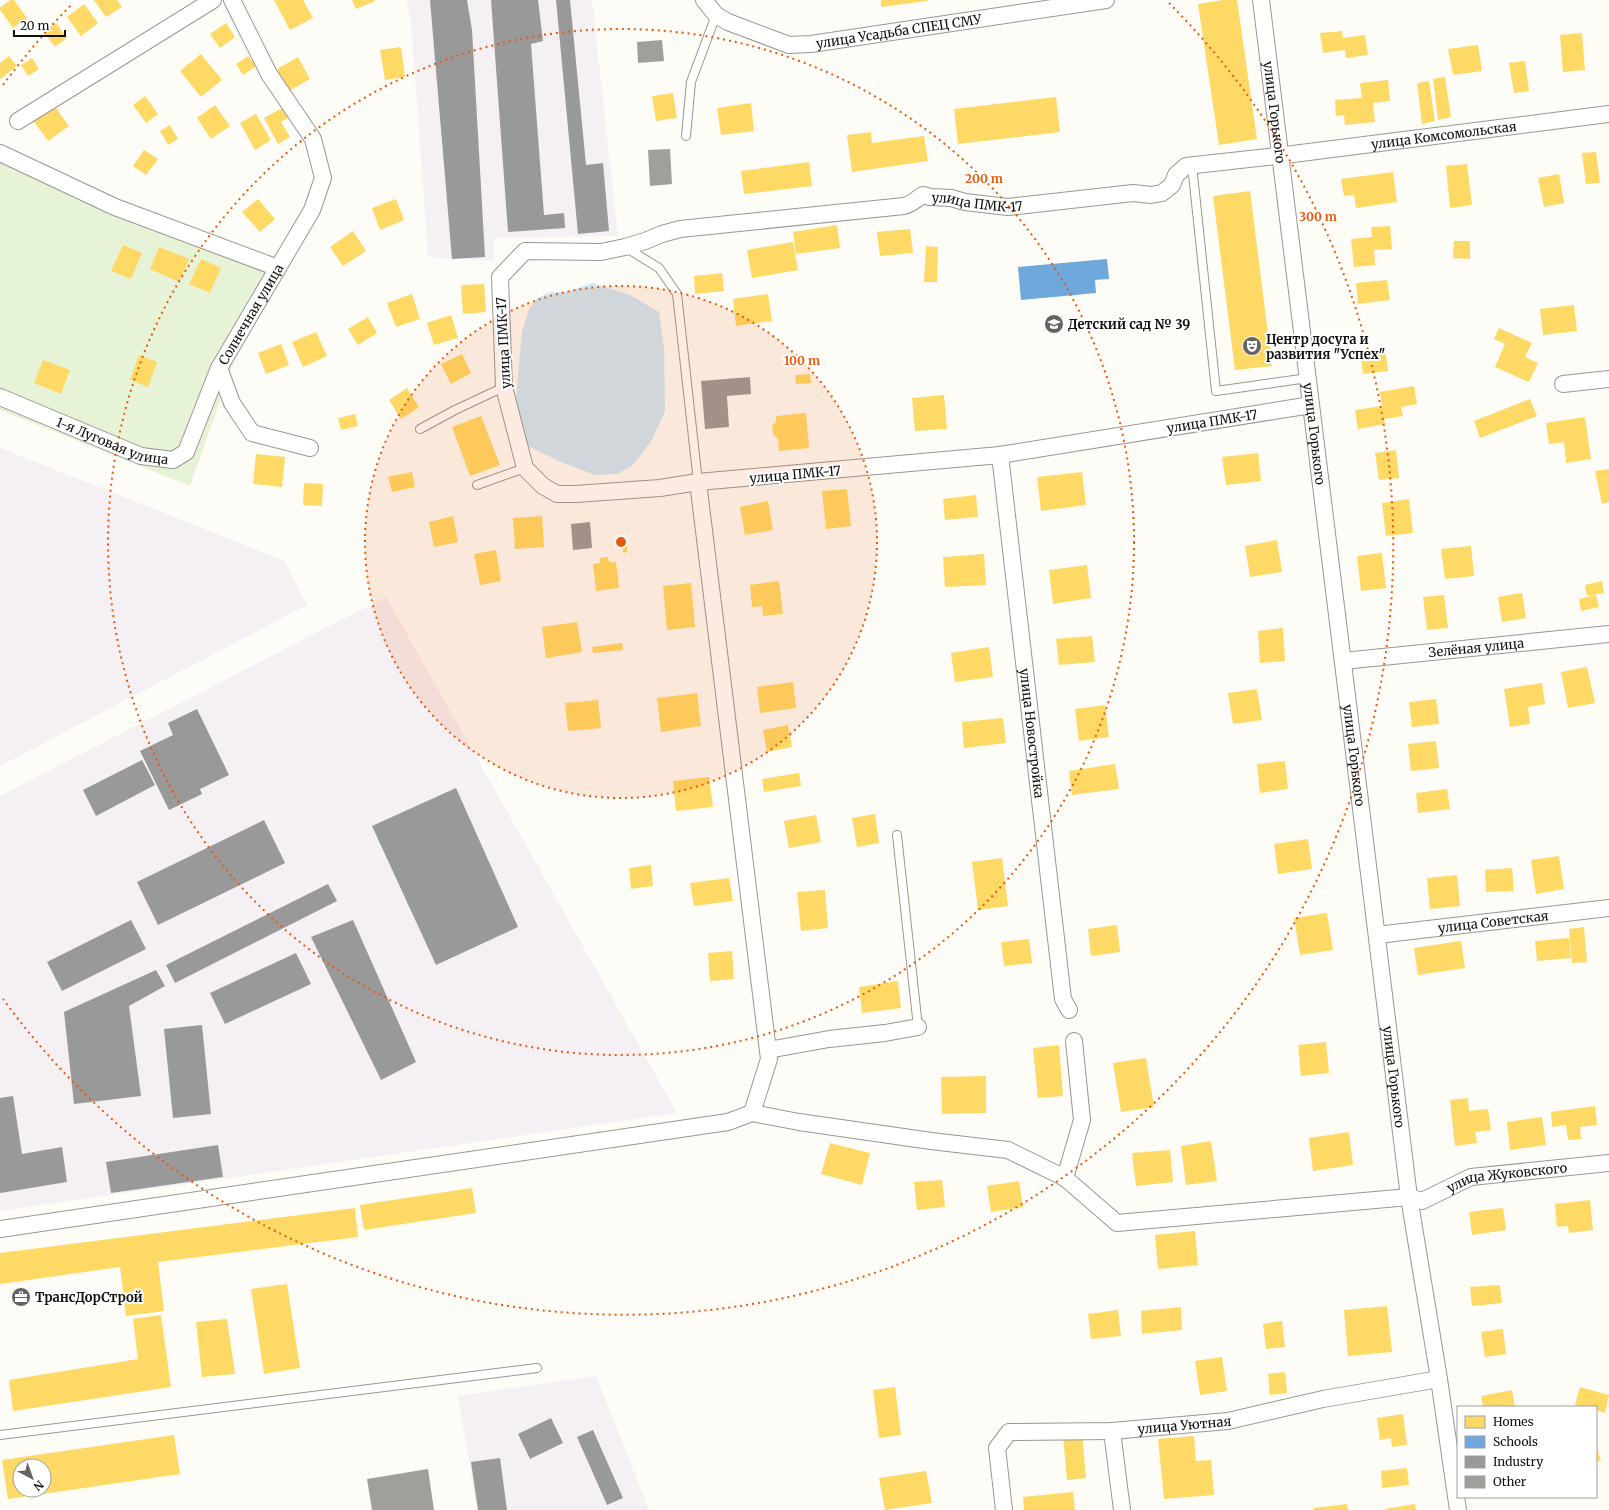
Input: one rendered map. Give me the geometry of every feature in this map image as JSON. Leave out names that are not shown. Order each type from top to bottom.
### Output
[{"type":"street","points":[[18,121],[213,0]]},
{"type":"street","name":"Солнечная улица","points":[[232,0],[269,74],[313,138],[323,178],[312,210],[219,368],[232,403],[252,433],[310,448]]},
{"type":"street","name":"улица Усадьба СПЕЦ СМУ","points":[[704,0],[716,15],[728,22],[789,45],[811,44],[1106,0]]},
{"type":"street","name":"улица Горького","points":[[1261,0],[1279,156],[1308,378],[1409,1197],[1439,1379],[1458,1510]]},
{"type":"street","name":"улица Комсомольская","points":[[1279,156],[1609,114]]},
{"type":"street","points":[[0,153],[115,207],[278,268]]},
{"type":"street","name":"улица ПМК-17","points":[[1279,156],[1186,166],[1176,175],[1172,185],[1162,193],[1151,196],[1133,193],[1008,207],[923,195],[915,199],[911,204],[904,206],[680,229],[625,247],[601,252],[525,251],[500,277],[504,387],[526,468],[543,486],[557,494],[660,488],[698,482],[1000,455],[1311,405]]},
{"type":"street","name":"1-я Луговая улица","points":[[0,397],[142,456],[173,460],[186,452],[219,368]]},
{"type":"street","points":[[1563,384],[1609,379]]},
{"type":"street","name":"улица Новостройка","points":[[1000,455],[1063,998],[1069,1010]]},
{"type":"street","points":[[0,1230],[728,1122],[752,1113],[769,1059],[698,482]]},
{"type":"street","name":"Зелёная улица","points":[[1343,662],[1609,634]]},
{"type":"street","name":"улица Советская","points":[[1377,935],[1609,908]]},
{"type":"street","points":[[768,1050],[829,1039],[885,1033],[918,1027]]},
{"type":"street","points":[[1065,1178],[1082,1120],[1074,1041]]},
{"type":"street","name":"улица Жуковского","points":[[752,1113],[799,1122],[931,1141],[1008,1150],[1065,1178],[1117,1222],[1409,1197],[1422,1201],[1471,1178],[1609,1162]]},
{"type":"street","name":"улица Уютная","points":[[1004,1510],[997,1448],[1010,1432],[1112,1431],[1228,1421],[1323,1399],[1439,1379]]},
{"type":"street","points":[[1112,1431],[1122,1510]]},
{"type":"lane","points":[[686,136],[691,82],[716,15]]},
{"type":"lane","points":[[1192,166],[1216,390],[1308,378]]},
{"type":"lane","points":[[625,247],[659,268],[677,294],[698,482]]},
{"type":"lane","points":[[420,429],[455,410],[504,387]]},
{"type":"lane","points":[[477,485],[526,468]]},
{"type":"lane","points":[[897,835],[918,1027]]},
{"type":"lane","points":[[0,1435],[537,1368]]},
{"type":"shaded area","points":[[406,0],[592,0],[618,236],[494,238],[494,261],[428,257],[411,22]]},
{"type":"shaded area","points":[[0,448],[285,561],[307,605],[0,766]]},
{"type":"shaded area","points":[[386,597],[677,1113],[0,1211],[0,796]]},
{"type":"shaded area","points":[[596,1376],[649,1510],[477,1510],[458,1396]]},
{"type":"green space","points":[[0,156],[267,268],[190,486],[0,410]]},
{"type":"water","points":[[593,283],[630,295],[659,312],[664,349],[665,411],[652,440],[633,465],[617,474],[595,475],[559,461],[528,446],[520,434],[516,418],[516,398],[522,332],[529,309],[537,298],[551,292],[566,292]]},
{"type":"building: Homes","points":[[10,0],[14,0],[27,18],[13,28],[0,10],[0,8]]},
{"type":"building: Homes","points":[[94,0],[117,0],[122,7],[106,17]]},
{"type":"building: Homes","points":[[274,0],[303,0],[313,18],[290,30]]},
{"type":"building: Homes","points":[[352,0],[375,0],[375,1],[356,9]]},
{"type":"building: Homes","points":[[881,0],[927,0],[927,1],[881,7]]},
{"type":"building: Homes","points":[[1223,0],[1237,0],[1257,139],[1219,145],[1198,4]]},
{"type":"building: Homes","points":[[84,4],[98,23],[81,36],[67,17]]},
{"type":"building: Homes","points":[[56,23],[67,38],[55,47],[44,32]]},
{"type":"building: Homes","points":[[226,23],[235,37],[220,48],[210,34]]},
{"type":"building: Homes","points":[[1342,31],[1343,38],[1365,35],[1368,55],[1346,58],[1345,50],[1323,53],[1320,33]]},
{"type":"building: Homes","points":[[1582,33],[1585,70],[1563,72],[1560,35]]},
{"type":"building: Homes","points":[[1478,45],[1482,71],[1453,75],[1448,49]]},
{"type":"building: Homes","points":[[401,47],[405,77],[385,80],[380,50]]},
{"type":"building: Homes","points":[[201,54],[222,80],[201,97],[180,71]]},
{"type":"building: Homes","points":[[9,56],[17,66],[0,79],[0,63]]},
{"type":"building: Homes","points":[[248,56],[256,66],[243,75],[236,64]]},
{"type":"building: Homes","points":[[298,57],[310,79],[289,91],[277,69]]},
{"type":"building: Homes","points":[[32,58],[39,69],[28,76],[21,65]]},
{"type":"building: Homes","points":[[1525,61],[1529,91],[1514,93],[1509,63]]},
{"type":"building: Homes","points":[[1445,77],[1451,117],[1438,120],[1433,79]]},
{"type":"building: Homes","points":[[1388,80],[1390,101],[1373,103],[1375,122],[1345,125],[1344,115],[1336,116],[1335,100],[1362,98],[1360,83]]},
{"type":"building: Homes","points":[[1429,81],[1435,121],[1422,124],[1417,83]]},
{"type":"building: Homes","points":[[673,93],[677,118],[656,121],[652,96]]},
{"type":"building: Homes","points":[[145,96],[158,114],[146,123],[133,105]]},
{"type":"building: Homes","points":[[1056,97],[1060,132],[958,144],[954,109]]},
{"type":"building: Homes","points":[[751,103],[754,131],[721,135],[717,108]]},
{"type":"building: Homes","points":[[53,104],[69,126],[48,141],[32,119]]},
{"type":"building: Homes","points":[[215,105],[230,126],[211,139],[197,118]]},
{"type":"building: Homes","points":[[282,108],[288,118],[281,122],[290,137],[278,144],[264,118]]},
{"type":"building: Homes","points":[[256,114],[271,140],[255,150],[240,123]]},
{"type":"building: Homes","points":[[170,125],[178,139],[168,145],[160,131]]},
{"type":"building: Homes","points":[[871,132],[872,143],[924,136],[928,161],[852,172],[847,135]]},
{"type":"building: Homes","points":[[144,150],[158,159],[146,175],[133,166]]},
{"type":"building: Homes","points":[[1596,152],[1600,183],[1586,184],[1582,153]]},
{"type":"building: Homes","points":[[809,162],[812,186],[744,194],[741,171]]},
{"type":"building: Homes","points":[[1467,164],[1472,205],[1450,208],[1446,166]]},
{"type":"building: Homes","points":[[1393,172],[1397,202],[1356,208],[1354,195],[1344,196],[1341,179]]},
{"type":"building: Homes","points":[[1559,174],[1564,203],[1544,207],[1538,178]]},
{"type":"building: Homes","points":[[1250,191],[1272,366],[1235,370],[1213,196]]},
{"type":"building: Homes","points":[[258,199],[275,219],[260,232],[242,212]]},
{"type":"building: Homes","points":[[396,199],[404,220],[380,230],[372,208]]},
{"type":"building: Homes","points":[[837,225],[840,248],[796,254],[793,232]]},
{"type":"building: Homes","points":[[1390,226],[1392,249],[1374,250],[1375,265],[1354,267],[1351,239],[1372,237],[1371,227]]},
{"type":"building: Homes","points":[[910,229],[913,253],[880,256],[877,232]]},
{"type":"building: Homes","points":[[353,231],[366,251],[343,266],[330,247]]},
{"type":"building: Homes","points":[[1454,241],[1470,241],[1470,259],[1453,258]]},
{"type":"building: Homes","points":[[793,242],[798,270],[752,278],[747,250]]},
{"type":"building: Homes","points":[[123,245],[142,253],[131,279],[111,271]]},
{"type":"building: Homes","points":[[926,246],[938,247],[937,282],[924,282]]},
{"type":"building: Homes","points":[[159,247],[189,259],[179,282],[150,269]]},
{"type":"building: Homes","points":[[201,259],[221,268],[210,293],[189,284]]},
{"type":"building: Homes","points":[[722,273],[724,291],[695,294],[694,276]]},
{"type":"building: Homes","points":[[1387,280],[1390,300],[1358,304],[1356,283]]},
{"type":"building: Homes","points":[[484,284],[486,312],[463,314],[461,285]]},
{"type":"building: Homes","points":[[412,294],[420,319],[396,327],[387,303]]},
{"type":"building: Homes","points":[[768,294],[772,321],[736,326],[733,299]]},
{"type":"building: Homes","points":[[1574,305],[1577,331],[1543,335],[1540,309]]},
{"type":"building: Homes","points":[[451,315],[458,338],[434,345],[427,323]]},
{"type":"building: Homes","points":[[368,317],[377,333],[358,345],[348,329]]},
{"type":"building: Homes","points":[[1499,328],[1532,343],[1525,357],[1538,363],[1529,382],[1495,367],[1505,344],[1494,339]]},
{"type":"building: Homes","points":[[316,332],[327,356],[303,367],[292,342]]},
{"type":"building: Homes","points":[[281,344],[289,365],[266,374],[258,353]]},
{"type":"building: Homes","points":[[1385,348],[1388,371],[1363,374],[1360,351]]},
{"type":"building: Homes","points":[[462,354],[471,373],[451,384],[441,364]]},
{"type":"building: Homes","points":[[139,355],[157,362],[148,387],[130,380]]},
{"type":"building: Homes","points":[[43,360],[70,370],[61,394],[34,383]]},
{"type":"building: Homes","points":[[810,374],[811,383],[796,384],[795,375]]},
{"type":"building: Homes","points":[[1414,386],[1417,404],[1401,407],[1403,416],[1384,419],[1385,424],[1358,429],[1355,410],[1382,406],[1380,392]]},
{"type":"building: Homes","points":[[407,388],[419,407],[401,419],[389,400]]},
{"type":"building: Homes","points":[[944,395],[947,429],[915,431],[912,398]]},
{"type":"building: Homes","points":[[1530,399],[1537,416],[1480,438],[1474,421]]},
{"type":"building: Homes","points":[[806,413],[809,448],[779,451],[778,439],[773,434],[772,426],[776,422],[776,416]]},
{"type":"building: Homes","points":[[355,414],[358,426],[341,430],[338,418]]},
{"type":"building: Homes","points":[[481,416],[500,465],[470,476],[452,427]]},
{"type":"building: Homes","points":[[1585,417],[1591,459],[1566,463],[1564,442],[1549,444],[1546,423]]},
{"type":"building: Homes","points":[[1396,450],[1399,478],[1379,480],[1375,453]]},
{"type":"building: Homes","points":[[1258,453],[1261,481],[1226,485],[1222,457]]},
{"type":"building: Homes","points":[[256,454],[285,457],[282,487],[253,484]]},
{"type":"building: Homes","points":[[1609,469],[1609,502],[1602,504],[1595,471]]},
{"type":"building: Homes","points":[[412,472],[415,487],[392,492],[388,477]]},
{"type":"building: Homes","points":[[1082,472],[1086,505],[1041,511],[1037,477]]},
{"type":"building: Homes","points":[[304,483],[323,484],[322,506],[303,505]]},
{"type":"building: Homes","points":[[847,489],[851,526],[826,529],[822,491]]},
{"type":"building: Homes","points":[[976,495],[978,517],[945,520],[943,499]]},
{"type":"building: Homes","points":[[1409,499],[1413,533],[1386,536],[1382,503]]},
{"type":"building: Homes","points":[[768,501],[773,530],[745,535],[740,507]]},
{"type":"building: Homes","points":[[453,516],[458,542],[434,547],[429,522]]},
{"type":"building: Homes","points":[[542,516],[544,547],[515,549],[513,518]]},
{"type":"building: Homes","points":[[1277,540],[1282,572],[1250,577],[1245,546]]},
{"type":"building: Homes","points":[[622,545],[627,545],[627,552],[623,553]]},
{"type":"building: Homes","points":[[1471,546],[1474,576],[1445,579],[1441,549]]},
{"type":"building: Homes","points":[[496,550],[501,581],[480,585],[474,554]]},
{"type":"building: Homes","points":[[1382,553],[1386,588],[1361,591],[1357,556]]},
{"type":"building: Homes","points":[[984,554],[986,585],[945,587],[943,557]]},
{"type":"building: Homes","points":[[608,557],[609,562],[616,562],[619,588],[596,591],[593,564],[600,563],[600,558]]},
{"type":"building: Homes","points":[[1087,565],[1091,598],[1053,604],[1049,570]]},
{"type":"building: Homes","points":[[779,581],[783,614],[763,616],[762,606],[752,607],[750,585]]},
{"type":"building: Homes","points":[[1602,581],[1604,593],[1587,596],[1585,585]]},
{"type":"building: Homes","points":[[691,583],[695,627],[667,630],[663,586]]},
{"type":"building: Homes","points":[[1522,593],[1526,618],[1502,622],[1498,597]]},
{"type":"building: Homes","points":[[1444,595],[1448,628],[1427,630],[1423,597]]},
{"type":"building: Homes","points":[[1596,595],[1599,607],[1581,611],[1579,599]]},
{"type":"building: Homes","points":[[577,622],[582,652],[546,658],[542,627]]},
{"type":"building: Homes","points":[[1283,628],[1285,661],[1260,663],[1258,631]]},
{"type":"building: Homes","points":[[1092,636],[1095,662],[1059,665],[1056,639]]},
{"type":"building: Homes","points":[[622,643],[623,650],[593,653],[592,647]]},
{"type":"building: Homes","points":[[989,647],[993,677],[955,682],[951,653]]},
{"type":"building: Homes","points":[[1587,667],[1595,703],[1568,708],[1561,672]]},
{"type":"building: Homes","points":[[793,682],[796,708],[760,713],[757,687]]},
{"type":"building: Homes","points":[[1542,683],[1545,704],[1528,707],[1530,724],[1510,727],[1504,689]]},
{"type":"building: Homes","points":[[1257,689],[1262,720],[1233,724],[1228,693]]},
{"type":"building: Homes","points":[[697,693],[701,726],[661,732],[657,698]]},
{"type":"building: Homes","points":[[1436,699],[1439,724],[1412,727],[1409,702]]},
{"type":"building: Homes","points":[[598,700],[601,728],[568,731],[565,703]]},
{"type":"building: Homes","points":[[1105,705],[1109,737],[1079,741],[1075,709]]},
{"type":"building: Homes","points":[[1003,718],[1006,743],[964,748],[962,722]]},
{"type":"building: Homes","points":[[788,725],[792,747],[767,752],[763,730]]},
{"type":"building: Homes","points":[[1436,741],[1439,768],[1411,771],[1408,744]]},
{"type":"building: Homes","points":[[1285,761],[1288,789],[1260,793],[1257,764]]},
{"type":"building: Homes","points":[[1115,764],[1119,789],[1072,795],[1069,771]]},
{"type":"building: Homes","points":[[799,773],[801,786],[764,792],[762,779]]},
{"type":"building: Homes","points":[[709,777],[713,807],[676,811],[673,781]]},
{"type":"building: Homes","points":[[1447,789],[1450,809],[1418,813],[1416,793]]},
{"type":"building: Homes","points":[[875,814],[879,843],[857,847],[852,818]]},
{"type":"building: Homes","points":[[816,815],[821,842],[789,848],[784,821]]},
{"type":"building: Homes","points":[[1308,839],[1312,869],[1278,874],[1274,844]]},
{"type":"building: Homes","points":[[1559,856],[1564,889],[1536,894],[1531,860]]},
{"type":"building: Homes","points":[[1002,858],[1008,906],[978,910],[972,862]]},
{"type":"building: Homes","points":[[651,865],[653,886],[631,889],[629,868]]},
{"type":"building: Homes","points":[[1512,868],[1514,891],[1486,892],[1485,870]]},
{"type":"building: Homes","points":[[1457,875],[1460,906],[1430,909],[1427,878]]},
{"type":"building: Homes","points":[[729,878],[733,901],[694,906],[690,883]]},
{"type":"building: Homes","points":[[825,890],[828,928],[801,931],[797,892]]},
{"type":"building: Homes","points":[[1327,913],[1333,950],[1300,955],[1294,918]]},
{"type":"building: Homes","points":[[1117,925],[1120,952],[1091,956],[1088,929]]},
{"type":"building: Homes","points":[[1584,927],[1587,962],[1572,963],[1569,929]]},
{"type":"building: Homes","points":[[1569,938],[1571,958],[1537,961],[1535,941]]},
{"type":"building: Homes","points":[[1029,939],[1032,963],[1004,966],[1001,942]]},
{"type":"building: Homes","points":[[1461,941],[1465,968],[1418,975],[1414,948]]},
{"type":"building: Homes","points":[[732,951],[734,979],[710,981],[708,953]]},
{"type":"building: Homes","points":[[898,981],[901,1008],[862,1013],[859,987]]},
{"type":"building: Homes","points":[[1326,1042],[1329,1073],[1301,1076],[1298,1045]]},
{"type":"building: Homes","points":[[1059,1045],[1063,1096],[1038,1098],[1033,1048]]},
{"type":"building: Homes","points":[[1146,1058],[1154,1107],[1121,1112],[1113,1063]]},
{"type":"building: Homes","points":[[986,1076],[986,1113],[942,1114],[941,1077]]},
{"type":"building: Homes","points":[[1468,1098],[1469,1111],[1488,1109],[1491,1130],[1475,1132],[1477,1143],[1455,1146],[1450,1100]]},
{"type":"building: Homes","points":[[1595,1106],[1597,1125],[1580,1127],[1581,1139],[1568,1140],[1566,1125],[1552,1127],[1551,1112]]},
{"type":"building: Homes","points":[[1542,1117],[1546,1145],[1510,1150],[1507,1122]]},
{"type":"building: Homes","points":[[1349,1132],[1353,1165],[1313,1171],[1309,1138]]},
{"type":"building: Homes","points":[[1211,1141],[1217,1181],[1186,1185],[1181,1146]]},
{"type":"building: Homes","points":[[830,1143],[870,1153],[862,1185],[821,1174]]},
{"type":"building: Homes","points":[[1170,1150],[1173,1182],[1136,1186],[1132,1153]]},
{"type":"building: Homes","points":[[942,1180],[945,1207],[917,1210],[914,1182]]},
{"type":"building: Homes","points":[[1019,1181],[1023,1207],[991,1212],[987,1186]]},
{"type":"building: Homes","points":[[472,1188],[476,1213],[364,1230],[360,1205]]},
{"type":"building: Homes","points":[[1590,1200],[1593,1230],[1569,1233],[1568,1226],[1557,1227],[1555,1204]]},
{"type":"building: Homes","points":[[355,1208],[358,1237],[158,1262],[164,1311],[126,1316],[120,1267],[0,1284],[0,1253]]},
{"type":"building: Homes","points":[[1503,1208],[1506,1230],[1472,1235],[1469,1212]]},
{"type":"building: Homes","points":[[1195,1231],[1198,1265],[1158,1269],[1155,1235]]},
{"type":"building: Homes","points":[[287,1284],[300,1368],[264,1374],[251,1289]]},
{"type":"building: Homes","points":[[1500,1285],[1502,1303],[1472,1306],[1470,1287]]},
{"type":"building: Homes","points":[[1387,1306],[1392,1352],[1348,1356],[1344,1310]]},
{"type":"building: Homes","points":[[1181,1307],[1182,1330],[1142,1334],[1141,1311]]},
{"type":"building: Homes","points":[[1118,1310],[1121,1336],[1091,1339],[1088,1314]]},
{"type":"building: Homes","points":[[161,1315],[171,1387],[13,1411],[9,1380],[138,1359],[133,1319]]},
{"type":"building: Homes","points":[[227,1319],[235,1374],[202,1377],[196,1322]]},
{"type":"building: Homes","points":[[1282,1321],[1285,1347],[1266,1349],[1263,1324]]},
{"type":"building: Homes","points":[[1503,1329],[1506,1354],[1485,1357],[1481,1332]]},
{"type":"building: Homes","points":[[1222,1357],[1227,1391],[1200,1395],[1195,1361]]},
{"type":"building: Homes","points":[[1285,1372],[1287,1393],[1270,1395],[1268,1374]]},
{"type":"building: Homes","points":[[895,1387],[901,1435],[879,1438],[873,1390]]},
{"type":"building: Homes","points":[[1580,1387],[1609,1395],[1605,1413],[1597,1410],[1597,1406],[1575,1405]]},
{"type":"building: Homes","points":[[1512,1390],[1515,1406],[1483,1406],[1481,1396]]},
{"type":"building: Homes","points":[[1403,1414],[1407,1445],[1392,1447],[1391,1438],[1380,1440],[1377,1418]]},
{"type":"building: Homes","points":[[1082,1434],[1086,1478],[1067,1480],[1063,1436]]},
{"type":"building: Homes","points":[[174,1435],[180,1474],[52,1493],[52,1458],[16,1458]]},
{"type":"building: Homes","points":[[1194,1436],[1196,1461],[1211,1460],[1214,1495],[1164,1499],[1158,1439]]},
{"type":"building: Homes","points":[[1597,1449],[1601,1460],[1597,1462]]},
{"type":"building: Homes","points":[[12,1459],[12,1498],[15,1498],[8,1499],[2,1460]]},
{"type":"building: Homes","points":[[1407,1468],[1409,1485],[1382,1488],[1381,1471]]},
{"type":"building: Homes","points":[[926,1471],[932,1503],[885,1510],[879,1478]]},
{"type":"building: Homes","points":[[1073,1492],[1075,1510],[1024,1510],[1023,1497]]},
{"type":"building: Homes","points":[[1347,1504],[1348,1510],[1314,1510],[1314,1508]]},
{"type":"building: Homes","points":[[1415,1504],[1416,1510],[1385,1510],[1385,1509]]},
{"type":"building: Schools","points":[[1107,259],[1109,279],[1095,280],[1096,293],[1021,300],[1018,267]]},
{"type":"building: Industry","points":[[430,0],[467,0],[472,30],[485,257],[452,259]]},
{"type":"building: Industry","points":[[491,0],[538,0],[543,41],[531,44],[544,215],[564,213],[565,228],[508,232]]},
{"type":"building: Industry","points":[[556,0],[570,0],[586,165],[603,163],[609,231],[578,234]]},
{"type":"building: Industry","points":[[750,377],[751,394],[727,396],[729,427],[705,429],[701,381]]},
{"type":"building: Industry","points":[[590,522],[592,548],[573,550],[571,524]]},
{"type":"building: Industry","points":[[197,709],[229,775],[200,789],[202,794],[169,810],[140,751],[173,735],[168,723]]},
{"type":"building: Industry","points":[[142,760],[155,785],[96,816],[83,790]]},
{"type":"building: Industry","points":[[456,788],[518,927],[436,965],[372,826]]},
{"type":"building: Industry","points":[[264,820],[285,863],[158,925],[137,882]]},
{"type":"building: Industry","points":[[328,884],[337,901],[175,983],[166,965]]},
{"type":"building: Industry","points":[[131,920],[146,949],[62,991],[47,962]]},
{"type":"building: Industry","points":[[353,920],[416,1062],[381,1080],[311,937]]},
{"type":"building: Industry","points":[[296,953],[311,984],[225,1024],[210,993]]},
{"type":"building: Industry","points":[[156,970],[165,986],[129,1006],[141,1096],[74,1104],[64,1012]]},
{"type":"building: Industry","points":[[202,1025],[211,1114],[173,1118],[164,1029]]},
{"type":"building: Industry","points":[[13,1096],[22,1154],[62,1147],[67,1182],[0,1193],[0,1098]]},
{"type":"building: Industry","points":[[218,1145],[223,1177],[111,1193],[106,1162]]},
{"type":"building: Industry","points":[[551,1418],[563,1443],[530,1459],[518,1434]]},
{"type":"building: Industry","points":[[593,1430],[623,1498],[607,1505],[577,1437]]},
{"type":"building: Industry","points":[[500,1458],[507,1510],[478,1510],[471,1462]]},
{"type":"building: Other","points":[[662,40],[664,61],[638,63],[637,42]]},
{"type":"building: Other","points":[[670,149],[672,184],[650,186],[648,150]]},
{"type":"building: Other","points":[[428,1469],[434,1510],[372,1510],[367,1479]]},
{"type":"place","name":"Детский сад № 39","points":[[1054,324]]},
{"type":"place","name":"Центр досуга и развития \"Успех\"","points":[[1252,346]]},
{"type":"place","name":"ТрансДорСтрой","points":[[21,1297]]}]
